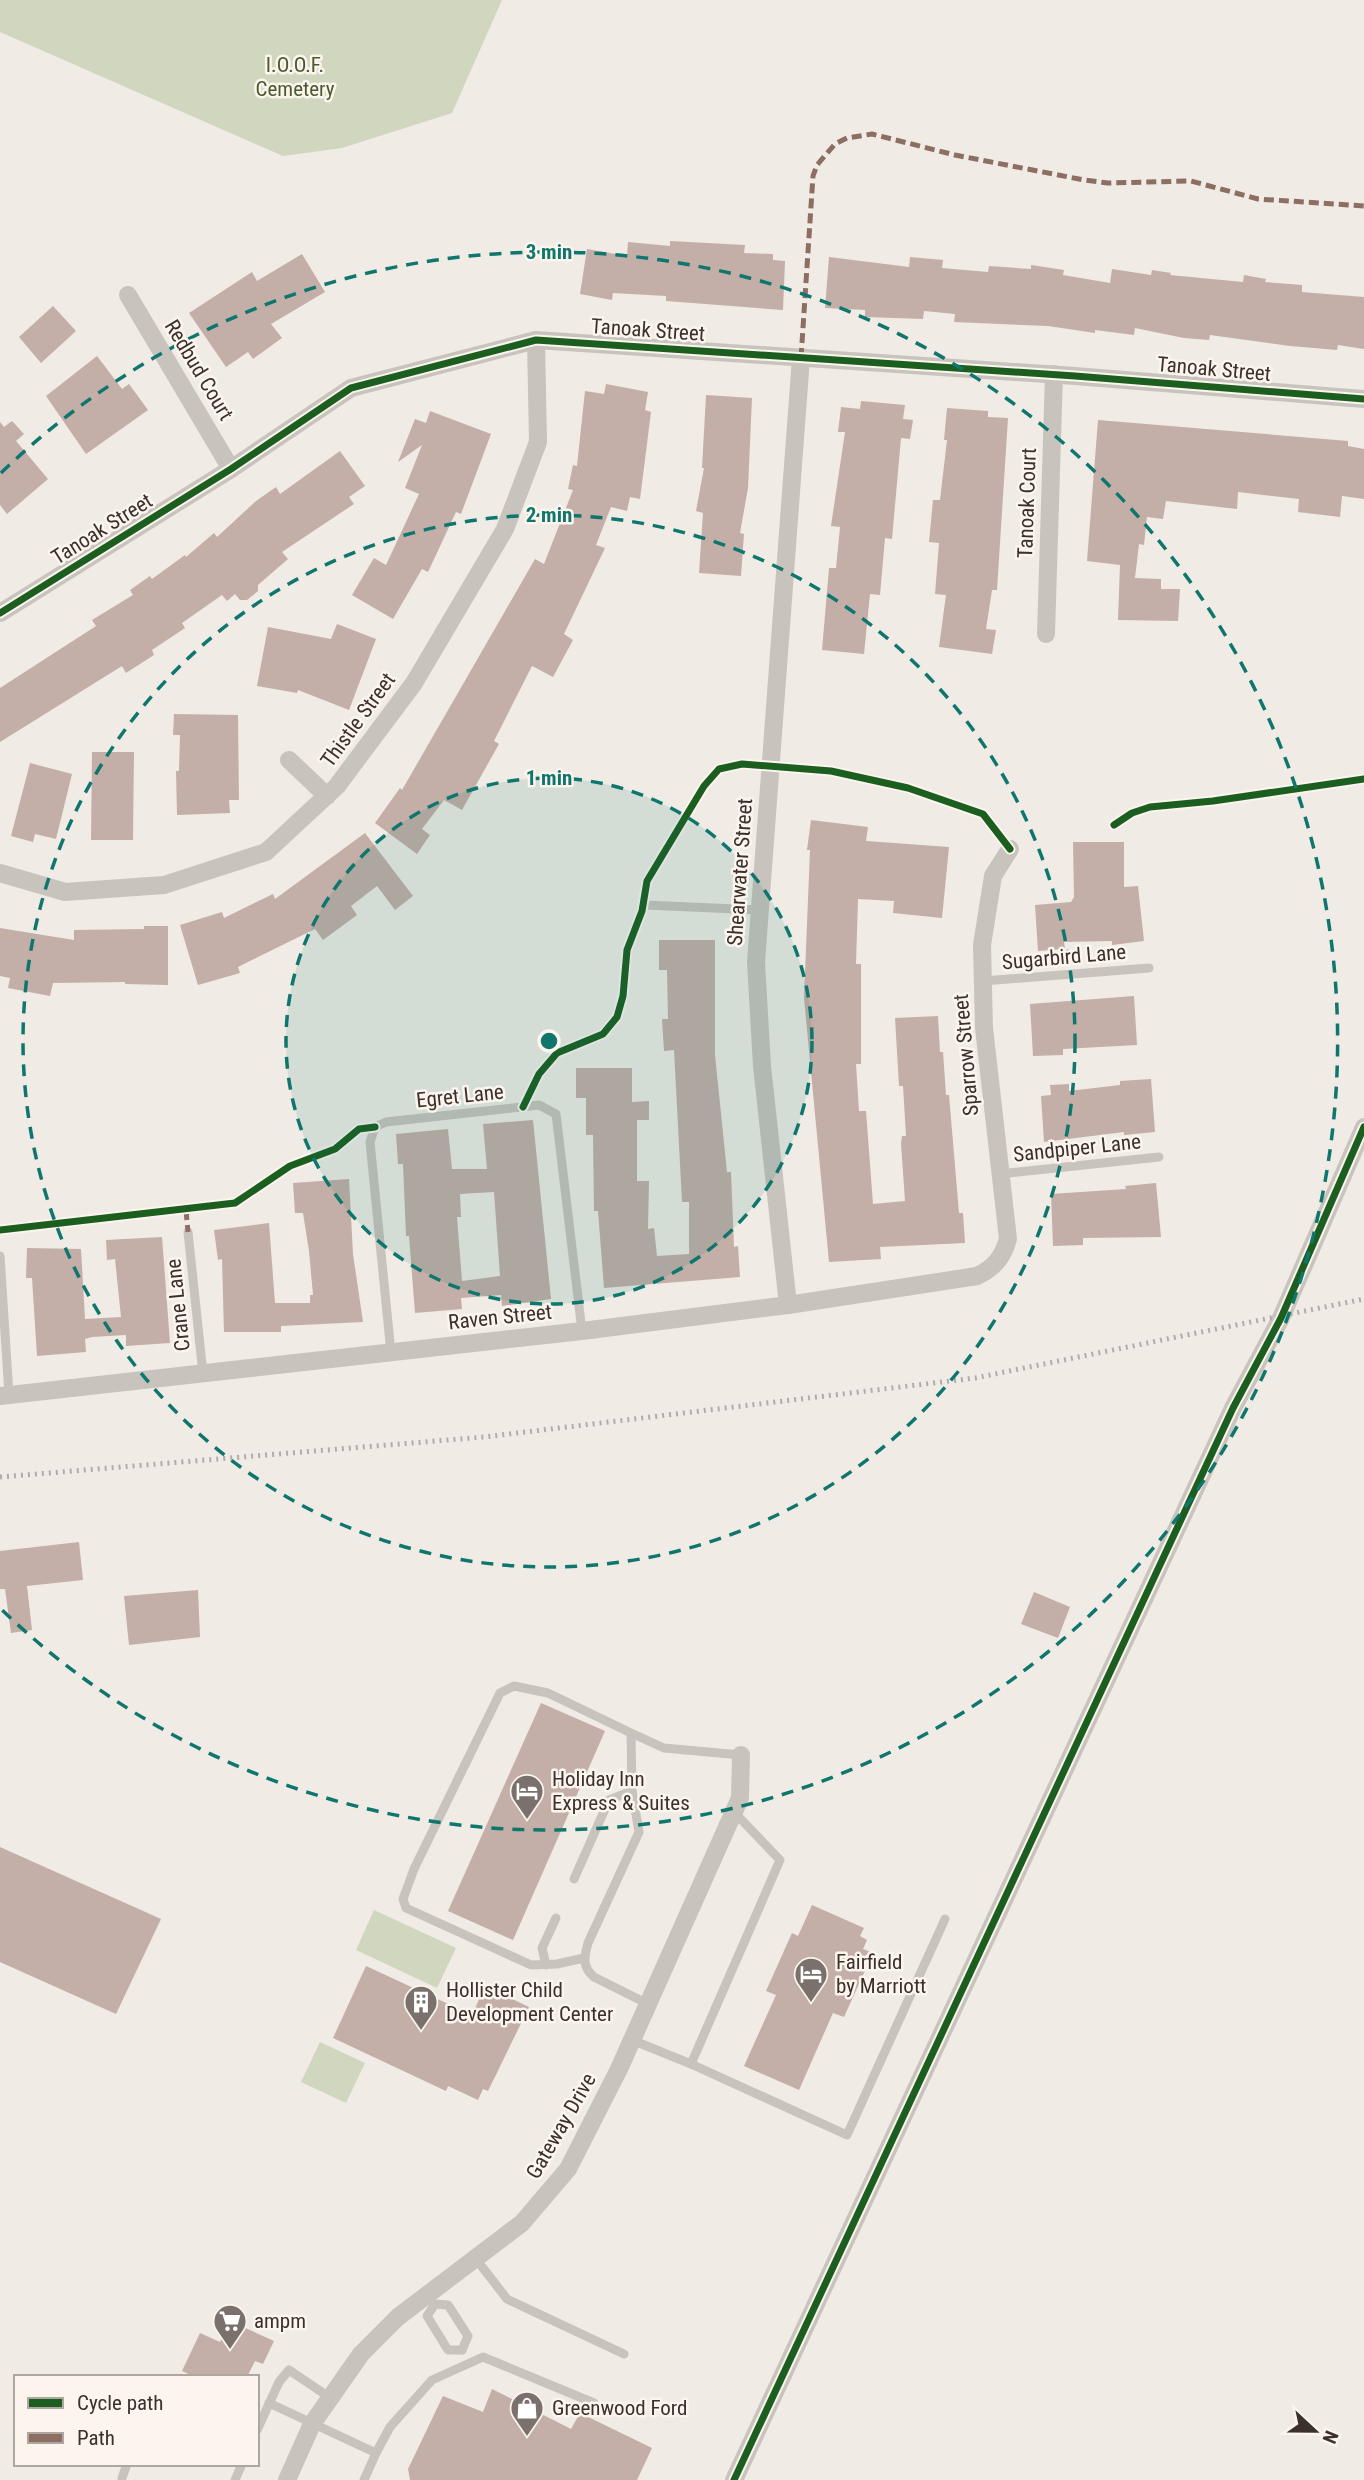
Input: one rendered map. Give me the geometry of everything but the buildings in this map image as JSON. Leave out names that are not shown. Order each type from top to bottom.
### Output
[{"type":"street","name":"Redbud Court","points":[[128,295],[231,469]]},
{"type":"street","name":"Tanoak Street","points":[[0,613],[231,469],[351,388],[536,340],[1054,374],[1364,399]]},
{"type":"street","name":"Thistle Street","points":[[0,873],[65,892],[164,885],[266,852],[327,796],[414,683],[505,529],[538,442],[536,340]]},
{"type":"street","name":"Shearwater Street","points":[[788,1305],[762,1066],[756,962],[801,358]]},
{"type":"street","name":"Tanoak Court","points":[[1046,634],[1054,374]]},
{"type":"street","points":[[289,760],[327,796]]},
{"type":"street","name":"Sparrow Street","points":[[999,1260],[1008,1239],[984,1028],[983,981],[986,908],[993,876],[1010,849]]},
{"type":"street","points":[[734,2480],[1233,1408],[1281,1318],[1364,1127]]},
{"type":"street","name":"Raven Street","points":[[5,1396],[788,1305],[977,1276],[999,1260]]},
{"type":"street","name":"Gateway Drive","points":[[287,2480],[313,2424],[361,2354],[398,2317],[431,2299],[522,2223],[568,2169],[593,2125],[740,1798],[741,1755]]},
{"type":"lane","points":[[644,905],[760,910]]},
{"type":"lane","name":"Sugarbird Lane","points":[[983,981],[1149,968]]},
{"type":"lane","name":"Egret Lane","points":[[391,1353],[370,1135],[380,1124],[413,1119],[539,1105],[556,1114],[582,1331]]},
{"type":"lane","name":"Sandpiper Lane","points":[[999,1174],[1159,1157]]},
{"type":"lane","name":"Crane Lane","points":[[188,1232],[203,1374]]},
{"type":"lane","points":[[0,1256],[5,1396]]},
{"type":"lane","points":[[584,1958],[531,1965],[406,1908],[403,1899],[414,1869],[500,1693],[514,1686],[548,1693],[664,1748],[741,1755]]},
{"type":"lane","points":[[631,1733],[632,1791],[639,1832],[588,1943],[584,1958],[586,1970],[594,1977],[648,2004]]},
{"type":"lane","points":[[574,1879],[609,1800],[632,1791]]},
{"type":"lane","points":[[691,2064],[780,1860],[734,1812]]},
{"type":"lane","points":[[546,1965],[542,1948],[555,1918]]},
{"type":"lane","points":[[632,2040],[847,2135],[945,1919]]},
{"type":"lane","points":[[476,2259],[507,2299],[624,2354]]},
{"type":"lane","points":[[431,2299],[448,2305],[468,2336],[462,2350],[448,2350],[428,2316],[431,2299]]},
{"type":"lane","points":[[462,2350],[469,2363]]},
{"type":"lane","points":[[364,2480],[390,2427],[432,2380],[484,2357],[594,2403]]},
{"type":"lane","points":[[259,2426],[279,2382],[289,2370],[329,2397]]},
{"type":"lane","points":[[269,2403],[376,2453]]},
{"type":"green space","name":"I.O.O.F. Cemetery","points":[[0,0],[502,0],[452,113],[342,148],[283,156],[0,32]]},
{"type":"green space","points":[[374,1910],[456,1948],[437,1988],[356,1950]]},
{"type":"green space","points":[[320,2042],[365,2063],[346,2103],[301,2082]]},
{"type":"railway","points":[[0,1477],[484,1437],[975,1378],[1364,1299]]},
{"type":"marked path","points":[[801,358],[813,176],[817,165],[835,144],[847,138],[872,134],[955,155],[1084,180],[1108,183],[1191,181],[1258,199],[1364,206]]},
{"type":"marked path","points":[[186,1210],[188,1232]]},
{"type":"cycle path","points":[[0,613],[231,469],[351,388],[536,340],[1075,376],[1364,399]]},
{"type":"cycle path","points":[[523,1107],[539,1074],[557,1053],[603,1034],[617,1017],[623,996],[627,950],[642,911],[647,881],[704,786],[719,769],[742,764],[831,771],[908,788],[983,814],[1010,849]]},
{"type":"cycle path","points":[[1114,825],[1132,813],[1150,807],[1213,801],[1364,779]]},
{"type":"cycle path","points":[[0,1230],[235,1203],[290,1166],[335,1149],[359,1129],[375,1127]]},
{"type":"cycle path","points":[[734,2480],[1233,1408],[1281,1318],[1364,1127]]},
{"type":"place","name":"Holiday Inn Express & Suites","points":[[527,1821]]},
{"type":"place","name":"Fairfield by Marriott","points":[[811,2004]]},
{"type":"place","name":"Hollister Child Development Center","points":[[421,2032]]},
{"type":"place","name":"ampm","points":[[230,2351]]},
{"type":"place","name":"Greenwood Ford","points":[[527,2438]]}]
